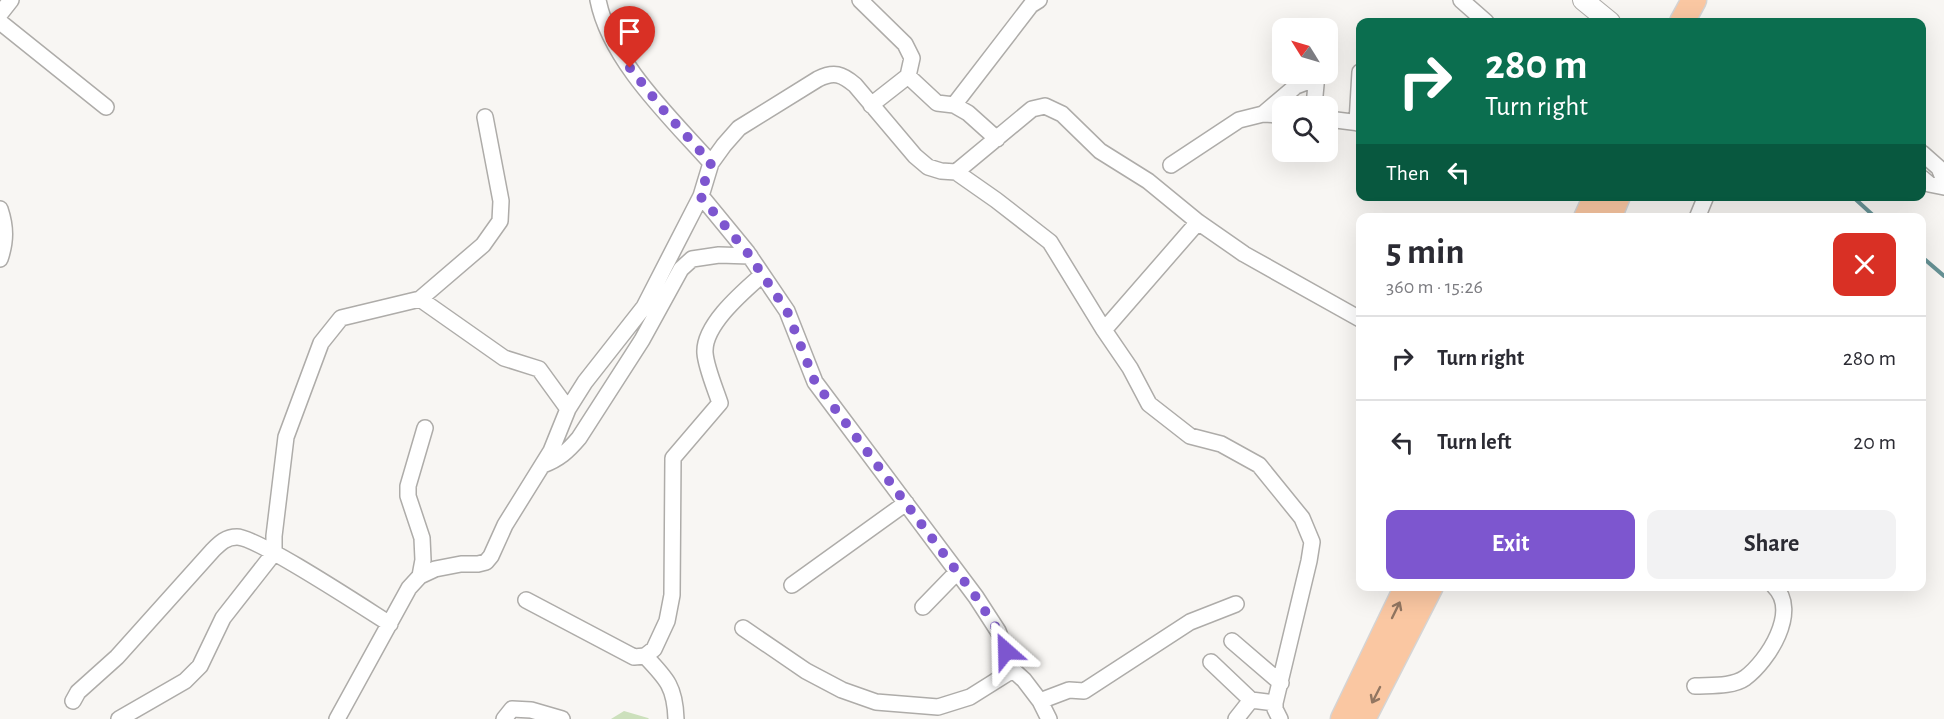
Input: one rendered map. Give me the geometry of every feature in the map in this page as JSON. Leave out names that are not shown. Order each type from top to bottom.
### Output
[{"type":"main road","points":[[1684,18],[1694,0]]},
{"type":"main road","points":[[1702,18],[1712,0]]},
{"type":"main road","points":[[1363,719],[1405,591]]},
{"type":"main road","points":[[1343,719],[1428,591]]},
{"type":"street","points":[[0,14],[11,0]]},
{"type":"street","points":[[598,0],[602,20],[619,54],[665,112],[711,163]]},
{"type":"street","points":[[860,0],[905,44],[912,58],[908,76],[871,105]]},
{"type":"street","points":[[954,105],[1030,5],[1039,0]]},
{"type":"street","points":[[1461,0],[1481,18]]},
{"type":"street","points":[[1583,0],[1605,18]]},
{"type":"street","points":[[0,22],[106,106]]},
{"type":"street","points":[[337,719],[409,588],[420,576],[435,569],[486,562],[491,556],[505,525],[551,451],[568,409],[585,382],[644,307],[700,196],[711,163],[724,145],[739,128],[829,74],[844,75],[855,85],[915,156],[928,167],[956,172],[1050,242],[1130,368],[1149,404],[1190,436],[1221,444],[1259,465],[1302,518],[1312,542],[1275,703],[1280,719]]},
{"type":"street","points":[[908,76],[937,103],[954,105],[968,112],[997,139]]},
{"type":"street","points":[[1263,114],[1300,84]]},
{"type":"street","points":[[956,172],[1032,109],[1045,106],[1062,114],[1100,151],[1148,181],[1198,222],[1244,254],[1356,317]]},
{"type":"street","points":[[1170,165],[1239,120],[1263,114],[1272,114]]},
{"type":"street","points":[[119,719],[185,681],[200,666],[223,618],[274,553],[286,437],[321,343],[341,318],[420,299],[483,245],[500,221],[501,201],[485,117]]},
{"type":"street","points":[[1338,120],[1356,123]]},
{"type":"street","points":[[1926,157],[1939,168],[1944,180]]},
{"type":"street","points":[[1926,181],[1944,187]]},
{"type":"street","points":[[700,196],[750,256],[787,311],[815,382],[957,572],[998,631],[1014,670],[1040,702],[1049,719]]},
{"type":"street","points":[[0,209],[6,241],[0,259]]},
{"type":"street","points":[[1104,330],[1198,222]]},
{"type":"street","points":[[543,465],[556,460],[579,438],[642,340],[681,268],[692,259],[719,255],[750,256]]},
{"type":"street","points":[[526,600],[634,657],[645,656],[654,649],[667,621],[672,595],[673,458],[720,403],[704,351],[710,333],[723,312],[762,275]]},
{"type":"street","points":[[420,299],[504,358],[539,369],[568,409]]},
{"type":"street","points":[[420,576],[423,560],[422,538],[408,496],[408,486],[425,428]]},
{"type":"street","points":[[792,585],[906,503]]},
{"type":"street","points":[[73,701],[78,692],[117,657],[223,540],[237,537],[274,553],[390,624]]},
{"type":"street","points":[[923,607],[957,572]]},
{"type":"street","points":[[1695,686],[1726,684],[1744,679],[1762,660],[1784,620],[1784,604],[1779,591]]},
{"type":"street","points":[[1040,702],[1069,690],[1084,692],[1190,622],[1236,604]]},
{"type":"street","points":[[743,628],[806,671],[842,690],[876,702],[938,707],[970,697],[1014,670]]},
{"type":"street","points":[[1232,641],[1281,683]]},
{"type":"street","points":[[645,656],[665,676],[675,698],[676,719]]},
{"type":"street","points":[[1211,662],[1251,700],[1275,703]]},
{"type":"street","points":[[1236,719],[1251,700]]},
{"type":"street","points":[[504,719],[512,709],[531,710],[562,719]]},
{"type":"green space","points":[[624,711],[648,718],[649,719],[611,719]]},
{"type":"waterway","points":[[1857,201],[1871,213]]},
{"type":"waterway","points":[[1926,260],[1944,276]]},
{"type":"route","points":[[630,68],[665,112],[711,163],[700,196],[747,252],[787,311],[815,382],[976,597],[998,631],[1006,651]]}]
